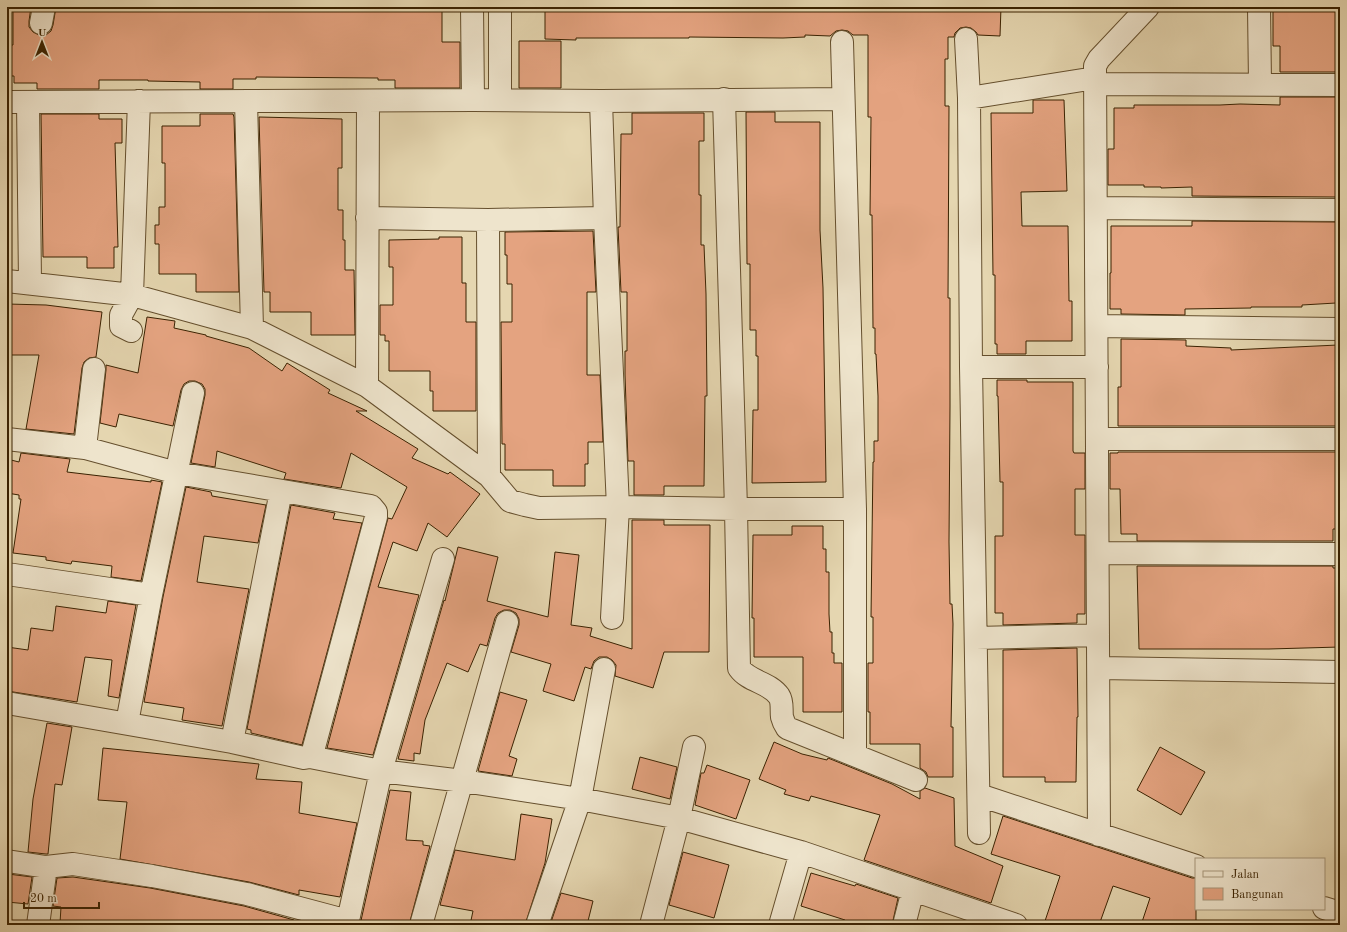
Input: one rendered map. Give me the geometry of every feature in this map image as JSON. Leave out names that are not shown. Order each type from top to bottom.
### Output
[{"type":"street","points":[[472,7],[473,100]]},
{"type":"street","points":[[500,7],[500,100]]},
{"type":"street","points":[[1100,835],[1095,66],[1099,59],[1148,7]]},
{"type":"street","points":[[1259,7],[1260,84]]},
{"type":"street","points":[[966,39],[969,98],[971,367],[979,833]]},
{"type":"street","points":[[842,42],[855,509],[855,755]]},
{"type":"street","points":[[969,98],[1096,81],[1340,85]]},
{"type":"street","points":[[30,283],[17,102],[500,100],[601,102],[724,99],[843,99]]},
{"type":"street","points":[[724,99],[739,668],[745,675],[773,689],[781,700],[782,717],[787,728],[916,780]]},
{"type":"street","points":[[246,101],[252,328]]},
{"type":"street","points":[[367,386],[368,101]]},
{"type":"street","points":[[131,332],[121,326],[121,315],[132,295],[140,102]]},
{"type":"street","points":[[601,102],[618,507],[612,618]]},
{"type":"street","points":[[1096,208],[1340,210]]},
{"type":"street","points":[[367,218],[488,220],[605,218]]},
{"type":"street","points":[[488,220],[489,476]]},
{"type":"street","points":[[7,281],[132,295],[252,328],[367,386],[489,476],[510,501],[539,508],[618,507],[855,509]]},
{"type":"street","points":[[1097,326],[1340,328]]},
{"type":"street","points":[[971,367],[1097,367]]},
{"type":"street","points":[[85,448],[94,369]]},
{"type":"street","points":[[127,722],[151,595],[193,394]]},
{"type":"street","points":[[7,439],[85,448],[177,472],[371,506],[376,512],[376,517],[314,751],[310,757]]},
{"type":"street","points":[[1097,439],[1340,439]]},
{"type":"street","points":[[232,742],[281,491]]},
{"type":"street","points":[[1098,553],[1340,554]]},
{"type":"street","points":[[7,861],[46,867],[73,864],[152,876],[247,894],[347,923],[380,771],[443,559]]},
{"type":"street","points":[[7,574],[151,595]]},
{"type":"street","points":[[421,925],[507,622]]},
{"type":"street","points":[[976,638],[1098,635]]},
{"type":"street","points":[[1099,668],[1340,672]]},
{"type":"street","points":[[537,925],[580,800],[604,669]]},
{"type":"street","points":[[7,703],[127,722],[232,742],[304,758],[310,757],[380,771],[462,781],[679,818],[801,852],[1013,925]]},
{"type":"street","points":[[651,925],[679,818],[694,747]]},
{"type":"street","points":[[979,795],[1195,866]]},
{"type":"street","points":[[780,925],[801,852]]},
{"type":"street","points":[[38,925],[46,867]]},
{"type":"street","points":[[904,925],[913,890]]},
{"type":"street","points":[[1325,908],[1340,913]]},
{"type":"building","points":[[13,7],[31,7],[29,27],[33,32],[39,35],[46,35],[51,31],[56,7],[442,7],[442,42],[460,42],[460,88],[395,88],[395,80],[378,80],[378,78],[256,77],[256,79],[233,79],[233,89],[200,89],[200,82],[99,80],[99,89],[37,89],[37,83],[14,83],[14,76],[7,76],[7,45],[13,45]]},
{"type":"building","points":[[545,7],[1001,7],[1000,36],[978,35],[971,28],[960,28],[955,33],[954,37],[948,37],[948,59],[945,59],[945,106],[949,106],[949,542],[950,604],[952,604],[953,624],[951,727],[953,727],[953,777],[928,777],[926,772],[920,768],[920,744],[870,744],[870,712],[868,712],[868,663],[873,663],[873,617],[871,617],[873,462],[874,441],[878,441],[878,396],[875,328],[873,328],[872,215],[870,215],[871,117],[868,117],[868,35],[853,35],[848,31],[842,30],[836,31],[830,36],[805,35],[805,37],[783,38],[689,37],[576,38],[576,40],[545,39]]},
{"type":"building","points":[[1273,7],[1340,7],[1340,72],[1280,72],[1280,46],[1273,46]]},
{"type":"building","points":[[519,41],[561,41],[561,88],[519,88]]},
{"type":"building","points":[[1280,97],[1340,97],[1340,132],[1336,132],[1336,197],[1192,196],[1192,187],[1161,188],[1144,187],[1144,185],[1108,185],[1108,149],[1114,149],[1114,108],[1134,108],[1134,105],[1280,105]]},
{"type":"building","points":[[1033,100],[1064,100],[1067,191],[1021,192],[1022,226],[1068,226],[1069,301],[1072,301],[1072,341],[1026,341],[1026,354],[997,354],[997,344],[995,344],[995,275],[993,275],[991,113],[1033,113]]},
{"type":"building","points":[[746,112],[775,112],[775,122],[820,122],[820,230],[823,288],[826,482],[752,483],[753,410],[758,410],[758,356],[756,356],[756,330],[750,330],[750,264],[747,264]]},
{"type":"building","points":[[632,113],[704,113],[704,141],[699,141],[699,195],[701,195],[701,245],[704,245],[706,294],[707,396],[705,396],[704,486],[664,486],[664,495],[634,495],[634,461],[628,461],[625,375],[625,351],[627,351],[627,292],[621,292],[618,227],[620,227],[621,134],[632,134]]},
{"type":"building","points":[[41,114],[99,114],[99,119],[122,119],[122,143],[115,143],[118,247],[114,247],[114,268],[87,268],[87,257],[43,257]]},
{"type":"building","points":[[200,114],[233,114],[234,117],[239,292],[196,292],[196,274],[159,274],[159,244],[155,244],[155,225],[159,225],[159,207],[165,207],[165,163],[162,163],[162,126],[200,126]]},
{"type":"building","points":[[259,117],[342,119],[342,168],[338,168],[338,210],[343,210],[345,270],[354,270],[355,335],[311,335],[311,312],[270,312],[270,292],[264,292]]},
{"type":"building","points":[[1192,221],[1337,222],[1337,225],[1340,225],[1340,300],[1336,300],[1336,303],[1302,305],[1302,307],[1185,309],[1185,315],[1121,314],[1121,309],[1110,309],[1111,226],[1192,226]]},
{"type":"building","points":[[593,231],[596,292],[587,292],[587,375],[600,375],[603,442],[588,442],[588,464],[585,464],[585,486],[553,486],[553,470],[505,470],[505,444],[502,444],[501,322],[512,322],[512,284],[507,284],[505,232]]},
{"type":"building","points":[[439,237],[462,237],[462,283],[466,283],[466,322],[476,322],[476,411],[433,411],[433,391],[430,391],[430,371],[389,371],[389,341],[385,341],[385,335],[380,335],[380,305],[393,305],[393,267],[389,267],[389,240],[439,239]]},
{"type":"building","points":[[7,304],[46,305],[102,312],[96,357],[89,358],[84,362],[82,368],[74,434],[26,429],[39,355],[7,355]]},
{"type":"building","points":[[147,317],[175,321],[174,328],[206,335],[249,348],[282,371],[287,363],[330,390],[328,393],[367,411],[356,411],[418,449],[412,458],[448,474],[450,472],[480,494],[447,537],[428,523],[417,551],[393,542],[378,587],[419,595],[373,755],[327,748],[388,518],[392,519],[407,487],[351,453],[341,488],[284,479],[286,473],[217,451],[215,467],[191,463],[205,395],[205,389],[202,384],[195,381],[189,381],[184,384],[181,390],[173,426],[119,414],[116,427],[100,423],[106,365],[138,373]]},
{"type":"building","points":[[1121,339],[1186,340],[1186,346],[1231,348],[1231,350],[1338,345],[1340,426],[1118,426],[1118,387],[1121,387]]},
{"type":"building","points":[[997,380],[1027,380],[1027,382],[1073,382],[1073,451],[1074,453],[1085,453],[1085,489],[1075,489],[1075,535],[1085,535],[1085,614],[1077,614],[1077,623],[1003,625],[1003,613],[995,613],[995,536],[1003,536],[1003,482],[1000,482]]},
{"type":"building","points":[[1340,452],[1340,529],[1333,529],[1333,541],[1137,541],[1137,534],[1121,534],[1120,489],[1110,489],[1110,453]]},
{"type":"building","points":[[21,453],[70,459],[67,472],[162,482],[141,581],[111,577],[112,566],[72,561],[71,564],[46,560],[46,557],[13,553],[21,499],[19,499],[19,495],[7,493],[7,459],[19,462]]},
{"type":"building","points":[[186,487],[211,492],[212,496],[266,505],[258,543],[204,536],[197,582],[249,589],[222,726],[182,720],[184,708],[144,702],[163,597]]},
{"type":"building","points":[[291,505],[335,513],[333,519],[362,523],[302,745],[251,733],[251,730],[247,729]]},
{"type":"building","points":[[632,520],[664,520],[664,525],[710,525],[709,652],[664,652],[653,688],[615,676],[616,665],[612,660],[607,657],[599,657],[594,661],[591,669],[585,667],[574,701],[543,691],[551,664],[511,652],[519,625],[519,619],[516,613],[510,610],[504,610],[498,613],[495,618],[487,646],[480,644],[468,672],[447,663],[425,720],[420,754],[414,753],[414,761],[398,759],[444,600],[445,601],[458,547],[498,557],[487,601],[548,617],[555,552],[579,555],[571,625],[592,628],[590,636],[632,649]]},
{"type":"building","points":[[792,526],[823,526],[823,549],[826,549],[826,572],[829,572],[829,614],[830,632],[832,632],[832,653],[834,653],[834,663],[842,663],[842,712],[803,712],[803,657],[754,657],[754,618],[752,618],[753,535],[792,535]]},
{"type":"building","points":[[1137,566],[1333,566],[1333,568],[1340,568],[1340,647],[1269,649],[1139,649]]},
{"type":"building","points":[[108,601],[136,605],[119,698],[108,696],[112,660],[85,657],[77,702],[7,691],[7,647],[28,650],[31,628],[53,631],[56,606],[106,613]]},
{"type":"building","points":[[1077,648],[1078,717],[1076,782],[1045,782],[1045,777],[1003,777],[1003,650]]},
{"type":"building","points":[[500,692],[527,700],[509,756],[517,759],[512,776],[478,771]]},
{"type":"building","points":[[47,723],[72,727],[62,785],[55,784],[48,854],[46,854],[28,852],[33,799]]},
{"type":"building","points":[[774,742],[802,754],[827,760],[828,758],[892,784],[920,799],[920,791],[925,788],[954,798],[955,846],[1003,866],[991,903],[864,860],[880,815],[811,796],[809,801],[784,794],[786,790],[759,779]]},
{"type":"building","points":[[1160,747],[1205,772],[1181,815],[1137,790]]},
{"type":"building","points":[[103,748],[259,764],[256,779],[302,782],[299,813],[357,823],[340,897],[299,890],[299,895],[249,882],[120,859],[127,802],[98,800]]},
{"type":"building","points":[[640,757],[677,767],[670,799],[632,789]]},
{"type":"building","points":[[707,765],[750,780],[736,819],[695,805],[701,773],[704,773]]},
{"type":"building","points":[[390,790],[411,792],[406,840],[423,841],[423,845],[430,846],[409,925],[360,925]]},
{"type":"building","points":[[521,814],[552,819],[545,863],[525,925],[470,925],[473,911],[440,905],[455,850],[515,860]]},
{"type":"building","points":[[1003,816],[1195,878],[1196,925],[1141,925],[1150,898],[1113,886],[1099,925],[1058,925],[1045,921],[1060,876],[991,854]]},
{"type":"building","points":[[683,852],[729,865],[714,918],[669,905]]},
{"type":"building","points":[[811,873],[855,886],[856,884],[898,898],[892,925],[844,925],[845,920],[801,906]]},
{"type":"building","points":[[8,874],[32,877],[28,904],[7,902]]},
{"type":"building","points":[[73,877],[150,888],[244,906],[294,920],[294,925],[217,925],[165,921],[165,925],[83,925],[60,923],[61,907],[53,906],[57,878]]},
{"type":"building","points":[[561,893],[593,901],[587,925],[550,925]]}]
